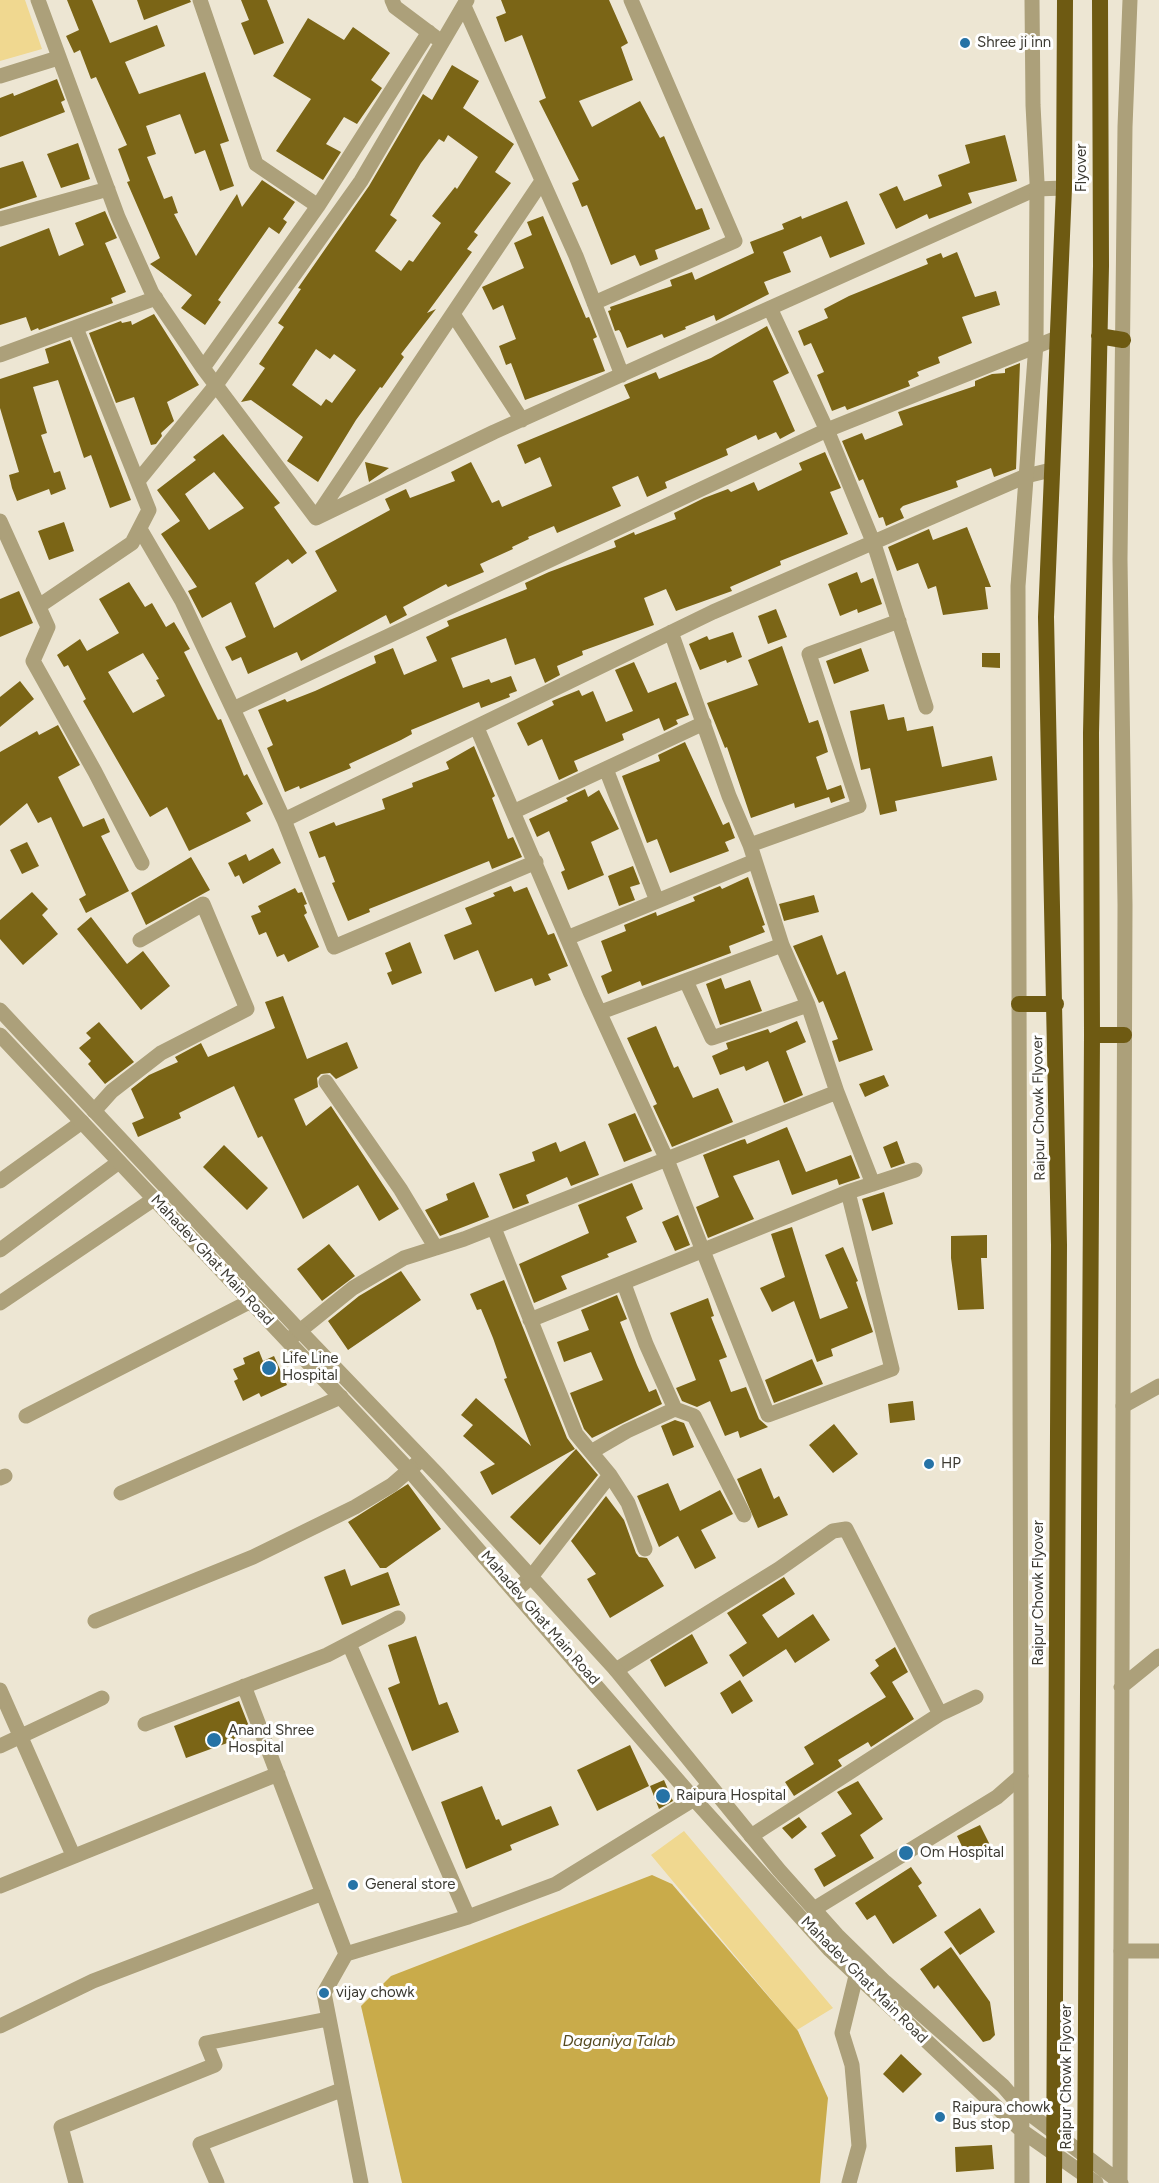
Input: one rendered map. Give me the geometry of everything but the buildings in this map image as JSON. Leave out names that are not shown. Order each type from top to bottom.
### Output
[{"type":"highway","name":"Flyover","points":[[1051,470],[1064,188],[1065,0]]},
{"type":"highway","name":"Flyover","points":[[1092,1035],[1091,733],[1099,336],[1100,0]]},
{"type":"highway","points":[[1099,336],[1123,340]]},
{"type":"highway","name":"Raipur Chowk Flyover","points":[[1051,470],[1046,617],[1048,812],[1056,1004],[1059,1245],[1054,2183]]},
{"type":"highway","points":[[1019,1004],[1056,1004]]},
{"type":"highway","points":[[1092,1035],[1124,1035]]},
{"type":"highway","name":"Raipur Chowk Flyover","points":[[1085,2183],[1092,1035]]},
{"type":"street","points":[[38,0],[118,217],[156,298],[203,368],[316,518]]},
{"type":"street","points":[[200,0],[256,164],[318,206]]},
{"type":"street","points":[[392,0],[395,7],[442,43]]},
{"type":"street","points":[[594,303],[735,241],[631,0]]},
{"type":"street","points":[[1022,2183],[1018,586],[1036,345],[1036,189],[1032,0]]},
{"type":"street","points":[[1120,2183],[1124,763],[1120,559],[1125,128],[1130,0]]},
{"type":"street","points":[[466,3],[594,303],[622,375]]},
{"type":"street","points":[[138,481],[216,385],[361,181],[466,3]]},
{"type":"street","points":[[203,368],[318,206],[429,32]]},
{"type":"street","points":[[0,76],[58,58]]},
{"type":"street","points":[[316,518],[542,181]]},
{"type":"street","points":[[316,518],[522,420],[1036,189],[1064,188]]},
{"type":"street","points":[[0,219],[108,189]]},
{"type":"street","points":[[0,355],[156,298]]},
{"type":"street","points":[[770,309],[827,430],[874,544],[926,707]]},
{"type":"street","points":[[453,314],[522,420]]},
{"type":"street","points":[[39,606],[132,543],[149,510],[76,328]]},
{"type":"street","points":[[233,709],[827,430],[1057,338]]},
{"type":"street","points":[[284,820],[671,632],[1026,476],[1051,470]]},
{"type":"street","points":[[0,521],[48,627],[33,661],[95,772],[142,863]]},
{"type":"street","points":[[140,529],[182,601],[233,709],[284,820],[334,947],[536,862]]},
{"type":"street","points":[[750,845],[859,806],[809,654],[899,621]]},
{"type":"street","points":[[671,632],[729,796],[750,845],[782,945],[808,1005],[837,1092],[873,1184]]},
{"type":"street","points":[[515,812],[704,723]]},
{"type":"street","points":[[477,728],[515,812],[567,938],[667,1160],[768,1415],[892,1369],[848,1192]]},
{"type":"street","points":[[606,769],[657,901]]},
{"type":"street","points":[[567,938],[755,861]]},
{"type":"street","points":[[94,1111],[112,1090],[161,1053],[247,1009],[203,904],[140,940]]},
{"type":"street","points":[[601,1012],[782,945]]},
{"type":"street","points":[[686,981],[712,1038],[753,1026],[808,1005]]},
{"type":"street","points":[[3,1020],[94,1111],[531,1577],[616,1670],[814,1909],[885,1983],[1003,2086],[1022,2108],[1120,2183]]},
{"type":"street","name":"Mahadev Ghat Main Road","points":[[0,1035],[409,1470],[516,1590],[694,1799],[829,1949],[1022,2131],[1096,2183]]},
{"type":"street","points":[[326,1082],[401,1190],[436,1248]]},
{"type":"street","points":[[287,1341],[353,1288],[404,1258],[494,1227],[837,1092]]},
{"type":"street","points":[[0,1181],[82,1122]]},
{"type":"street","points":[[0,1250],[119,1162]]},
{"type":"street","points":[[531,1320],[848,1192],[915,1170]]},
{"type":"street","points":[[0,1303],[154,1199]]},
{"type":"street","points":[[494,1227],[576,1434],[610,1474],[628,1503],[645,1549]]},
{"type":"street","points":[[624,1284],[646,1344],[675,1410]]},
{"type":"street","points":[[26,1416],[250,1301]]},
{"type":"street","points":[[1123,1406],[1159,1386]]},
{"type":"street","points":[[121,1493],[341,1397]]},
{"type":"street","points":[[591,1452],[627,1431],[675,1410],[694,1416],[744,1515]]},
{"type":"street","points":[[95,1621],[264,1552],[372,1498],[422,1459]]},
{"type":"street","points":[[516,1590],[531,1577],[610,1474]]},
{"type":"street","points":[[616,1670],[779,1569],[833,1532],[846,1529],[940,1714]]},
{"type":"street","points":[[145,1724],[327,1655],[398,1618]]},
{"type":"street","points":[[350,1644],[468,1917]]},
{"type":"street","points":[[1121,1688],[1159,1656]]},
{"type":"street","points":[[244,1686],[346,1954]]},
{"type":"street","points":[[0,1690],[73,1855]]},
{"type":"street","points":[[752,1836],[940,1714],[976,1697]]},
{"type":"street","points":[[0,1746],[102,1698]]},
{"type":"street","points":[[0,1886],[278,1774]]},
{"type":"street","points":[[814,1909],[997,1797],[1021,1776]]},
{"type":"street","points":[[354,2181],[324,1993],[346,1954],[468,1917],[556,1884],[694,1799],[709,1785]]},
{"type":"street","points":[[0,2026],[93,1981],[323,1893]]},
{"type":"street","points":[[1121,1951],[1159,1951]]},
{"type":"street","points":[[849,2183],[859,2146],[852,2065],[842,2033],[856,1976]]},
{"type":"street","points":[[76,2183],[61,2127],[215,2065],[206,2043],[328,2019]]},
{"type":"street","points":[[217,2183],[200,2144],[341,2090]]},
{"type":"shaded area","points":[[0,0],[25,0],[42,49],[0,61]]},
{"type":"shaded area","points":[[684,1831],[833,2008],[797,2030],[651,1855]]},
{"type":"water","name":"Daganiya Talab","points":[[652,1875],[672,1884],[798,2031],[828,2098],[820,2183],[402,2183],[361,2006],[391,1976]]},
{"type":"place","name":"Shree ji inn","points":[[965,43]]},
{"type":"place","name":"Life Line Hospital","points":[[269,1368]]},
{"type":"place","name":"HP","points":[[929,1464]]},
{"type":"place","name":"Anand Shree Hospital","points":[[214,1740]]},
{"type":"place","name":"Raipura Hospital","points":[[663,1796]]},
{"type":"place","name":"Om Hospital","points":[[906,1853]]},
{"type":"place","name":"General store","points":[[353,1885]]},
{"type":"place","name":"vijay chowk","points":[[324,1993]]},
{"type":"place","name":"Raipura chowk Bus stop","points":[[940,2117]]}]
